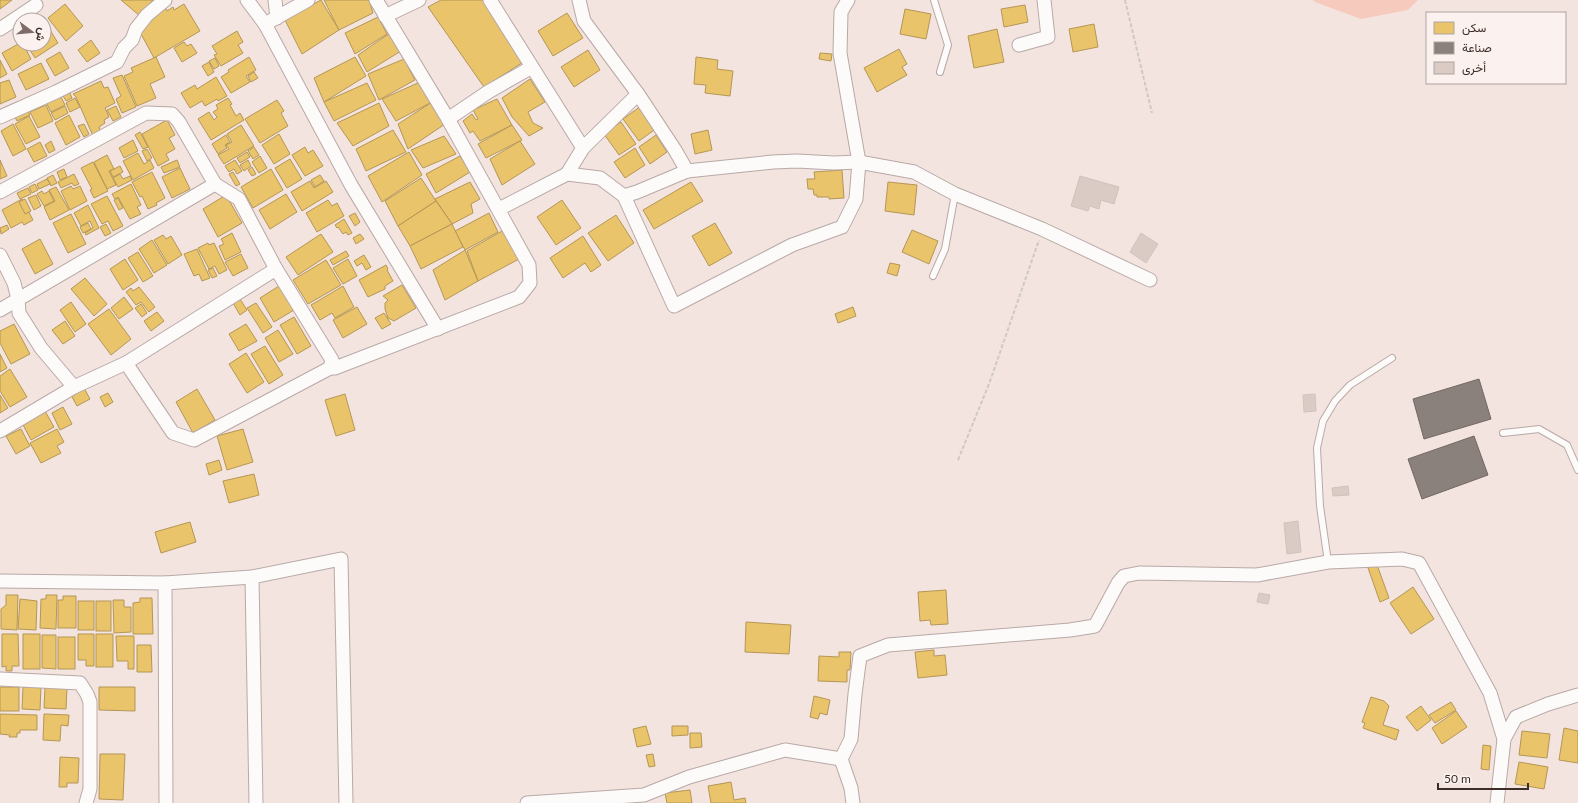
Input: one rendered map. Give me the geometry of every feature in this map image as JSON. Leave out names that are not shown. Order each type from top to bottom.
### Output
[{"type":"street","points":[[0,117],[117,62],[124,48],[132,40],[136,29],[147,15],[165,0]]},
{"type":"street","points":[[247,0],[265,24],[351,185],[438,329]]},
{"type":"street","points":[[275,0],[277,18]]},
{"type":"street","points":[[265,24],[308,0]]},
{"type":"street","points":[[126,364],[173,433],[194,440],[330,368],[335,368],[519,297],[530,283],[529,265],[499,209],[448,119],[384,16],[376,0]]},
{"type":"street","points":[[384,16],[419,0]]},
{"type":"street","points":[[490,0],[583,148]]},
{"type":"street","points":[[579,0],[584,21],[638,94],[687,171]]},
{"type":"street","points":[[567,174],[600,178],[624,196],[674,306],[792,245],[842,226],[856,199],[859,162],[840,53],[841,12],[848,0]]},
{"type":"street","points":[[1019,45],[1048,37],[1044,0]]},
{"type":"street","points":[[0,28],[36,5]]},
{"type":"street","points":[[448,119],[488,92],[532,67]]},
{"type":"street","points":[[499,209],[567,174],[583,148],[638,94]]},
{"type":"street","points":[[0,192],[146,113],[172,114],[179,122],[215,184],[239,199],[276,269],[332,360],[330,368]]},
{"type":"street","points":[[624,196],[687,171],[773,162],[859,162],[914,172],[956,194],[1042,229],[1150,280]]},
{"type":"street","points":[[0,310],[215,184]]},
{"type":"street","points":[[0,256],[14,283],[18,299],[19,312],[41,348],[74,387]]},
{"type":"street","points":[[0,431],[74,387],[126,364],[276,269]]},
{"type":"street","points":[[0,581],[165,583],[252,577],[341,559],[346,803]]},
{"type":"street","points":[[853,803],[851,788],[841,759],[851,739],[854,694],[860,656],[888,645],[1070,630],[1095,626],[1118,583],[1124,576],[1139,574],[1257,575],[1328,562],[1402,559],[1419,563],[1490,693],[1504,739]]},
{"type":"street","points":[[252,577],[256,803]]},
{"type":"street","points":[[165,583],[166,803]]},
{"type":"street","points":[[0,679],[80,683],[90,702],[90,789],[86,803]]},
{"type":"street","points":[[1497,803],[1504,739],[1516,717],[1548,704],[1578,695]]},
{"type":"street","points":[[527,803],[644,799],[689,777],[785,750],[841,759]]},
{"type":"lane","points":[[934,0],[948,46],[940,72]]},
{"type":"lane","points":[[933,276],[945,249],[956,194]]},
{"type":"lane","points":[[1328,562],[1320,506],[1317,448],[1323,421],[1335,401],[1350,386],[1392,358]]},
{"type":"lane","points":[[1503,433],[1539,429],[1567,446],[1578,470]]},
{"type":"path","points":[[1125,0],[1152,113]]},
{"type":"path","points":[[958,460],[989,384],[1042,229]]},
{"type":"shaded area","points":[[1313,0],[1418,0],[1408,10],[1361,19]]},
{"type":"building: سكن","points":[[0,0],[12,0],[0,9]]},
{"type":"building: سكن","points":[[121,0],[153,0],[140,16]]},
{"type":"building: سكن","points":[[321,0],[339,30],[302,54],[285,20]]},
{"type":"building: سكن","points":[[324,0],[369,0],[373,13],[339,30]]},
{"type":"building: سكن","points":[[441,0],[484,0],[525,61],[484,87],[428,7]]},
{"type":"building: سكن","points":[[65,4],[83,26],[66,41],[52,23],[52,15]]},
{"type":"building: سكن","points":[[184,4],[200,31],[154,58],[140,32],[144,22],[165,7],[167,11],[173,7],[174,10]]},
{"type":"building: سكن","points":[[1025,5],[1028,22],[1004,27],[1001,9]]},
{"type":"building: سكن","points":[[905,9],[931,14],[926,39],[900,34]]},
{"type":"building: سكن","points":[[567,13],[583,38],[553,56],[538,31]]},
{"type":"building: سكن","points":[[378,17],[387,34],[355,54],[345,33]]},
{"type":"building: سكن","points":[[1094,24],[1098,47],[1073,52],[1069,29]]},
{"type":"building: سكن","points":[[997,29],[1004,62],[974,68],[968,36]]},
{"type":"building: سكن","points":[[237,31],[243,42],[238,45],[243,53],[221,66],[214,55],[217,54],[212,46]]},
{"type":"building: سكن","points":[[52,33],[58,43],[52,47]]},
{"type":"building: سكن","points":[[390,33],[401,51],[367,72],[358,55]]},
{"type":"building: سكن","points":[[91,40],[100,53],[87,62],[78,50]]},
{"type":"building: سكن","points":[[184,42],[187,46],[191,44],[197,53],[182,62],[174,48]]},
{"type":"building: سكن","points":[[12,47],[12,52],[27,52],[31,59],[12,71],[2,53]]},
{"type":"building: سكن","points":[[899,49],[907,64],[902,67],[907,75],[877,92],[864,68]]},
{"type":"building: سكن","points":[[588,50],[600,70],[574,87],[561,67]]},
{"type":"building: سكن","points":[[31,52],[44,52],[35,58]]},
{"type":"building: سكن","points":[[60,52],[69,68],[55,76],[46,60]]},
{"type":"building: سكن","points":[[820,53],[832,54],[831,61],[819,59]]},
{"type":"building: سكن","points":[[156,57],[165,77],[150,84],[156,98],[137,106],[124,76],[133,72],[131,68]]},
{"type":"building: سكن","points":[[249,57],[256,70],[246,76],[250,82],[231,93],[221,77],[229,72],[228,70]]},
{"type":"building: سكن","points":[[355,57],[366,76],[324,102],[314,78]]},
{"type":"building: سكن","points":[[696,57],[718,60],[717,69],[733,71],[730,96],[705,93],[706,85],[694,84]]},
{"type":"building: سكن","points":[[215,58],[219,66],[214,69],[209,61]]},
{"type":"building: سكن","points":[[404,59],[415,80],[379,100],[368,74]]},
{"type":"building: سكن","points":[[0,60],[7,74],[0,78]]},
{"type":"building: سكن","points":[[209,62],[214,72],[208,76],[202,66]]},
{"type":"building: سكن","points":[[41,63],[49,79],[26,90],[18,74]]},
{"type":"building: سكن","points":[[254,72],[258,78],[251,82],[248,76]]},
{"type":"building: سكن","points":[[122,75],[136,107],[122,113],[116,99],[121,96],[113,78]]},
{"type":"building: سكن","points":[[216,77],[227,96],[218,101],[217,99],[205,106],[202,101],[190,108],[181,93],[195,85],[197,89]]},
{"type":"building: سكن","points":[[530,79],[545,102],[528,112],[533,123],[543,128],[529,136],[512,117],[502,98]]},
{"type":"building: سكن","points":[[9,80],[16,97],[0,104],[0,83]]},
{"type":"building: سكن","points":[[101,81],[104,88],[108,87],[115,103],[105,108],[109,117],[104,120],[105,123],[99,127],[101,132],[93,136],[76,97],[73,94]]},
{"type":"building: سكن","points":[[420,82],[432,102],[396,121],[382,99]]},
{"type":"building: سكن","points":[[367,83],[376,100],[334,121],[324,102]]},
{"type":"building: سكن","points":[[69,91],[72,98],[66,101],[62,94]]},
{"type":"building: سكن","points":[[60,95],[65,105],[51,112],[46,102]]},
{"type":"building: سكن","points":[[75,98],[80,107],[70,112],[66,103]]},
{"type":"building: سكن","points":[[228,98],[232,104],[230,105],[236,116],[240,113],[244,120],[211,140],[198,119],[209,112],[214,120],[217,117],[213,112],[218,109],[216,105]]},
{"type":"building: سكن","points":[[497,99],[512,125],[480,141],[473,131],[470,133],[463,121],[472,114],[476,120],[478,119],[473,110]]},
{"type":"building: سكن","points":[[277,100],[284,111],[281,113],[288,126],[260,143],[245,119]]},
{"type":"building: سكن","points":[[432,102],[445,124],[408,149],[398,124]]},
{"type":"building: سكن","points":[[379,103],[389,126],[353,146],[337,123]]},
{"type":"building: سكن","points":[[46,105],[53,121],[38,128],[30,112]]},
{"type":"building: سكن","points":[[65,106],[68,113],[55,120],[51,113]]},
{"type":"building: سكن","points":[[116,106],[121,117],[113,121],[107,110]]},
{"type":"building: سكن","points":[[641,106],[657,128],[639,141],[623,119]]},
{"type":"building: سكن","points":[[27,109],[30,115],[17,121],[14,115]]},
{"type":"building: سكن","points":[[69,115],[80,137],[66,145],[55,123]]},
{"type":"building: سكن","points":[[29,116],[40,137],[26,144],[15,124]]},
{"type":"building: سكن","points":[[167,120],[175,135],[169,138],[175,149],[166,154],[169,160],[158,166],[142,134]]},
{"type":"building: سكن","points":[[621,122],[636,144],[619,155],[604,134]]},
{"type":"building: سكن","points":[[13,124],[26,149],[13,156],[1,131]]},
{"type":"building: سكن","points":[[84,124],[89,134],[84,137],[78,126]]},
{"type":"building: سكن","points":[[241,125],[254,146],[224,164],[218,155],[229,149],[226,145],[232,142],[227,134]]},
{"type":"building: سكن","points":[[512,125],[522,140],[486,158],[478,144]]},
{"type":"building: سكن","points":[[393,130],[406,152],[366,171],[356,149]]},
{"type":"building: سكن","points":[[708,130],[712,150],[695,154],[691,134]]},
{"type":"building: سكن","points":[[140,132],[148,147],[143,149],[135,135]]},
{"type":"building: سكن","points":[[279,134],[290,154],[274,164],[262,145]]},
{"type":"building: سكن","points":[[226,135],[230,142],[225,145],[227,148],[218,154],[212,144]]},
{"type":"building: سكن","points":[[656,135],[667,152],[650,164],[639,147]]},
{"type":"building: سكن","points":[[444,136],[456,154],[423,168],[411,150]]},
{"type":"building: سكن","points":[[133,140],[138,151],[124,158],[119,148]]},
{"type":"building: سكن","points":[[51,141],[55,150],[49,153],[45,145]]},
{"type":"building: سكن","points":[[520,141],[535,164],[502,185],[490,159]]},
{"type":"building: سكن","points":[[40,142],[47,156],[34,162],[27,149]]},
{"type":"building: سكن","points":[[254,147],[259,155],[253,159],[248,151]]},
{"type":"building: سكن","points":[[305,147],[308,153],[313,150],[323,166],[305,176],[292,155]]},
{"type":"building: سكن","points":[[635,148],[645,165],[625,178],[614,162]]},
{"type":"building: سكن","points":[[147,149],[152,158],[147,161],[142,151]]},
{"type":"building: سكن","points":[[247,152],[250,157],[240,163],[237,158]]},
{"type":"building: سكن","points":[[409,152],[422,175],[382,202],[368,176]]},
{"type":"building: سكن","points":[[138,153],[144,164],[150,160],[154,168],[133,180],[123,161]]},
{"type":"building: سكن","points":[[107,155],[114,169],[109,171],[116,185],[107,189],[94,162]]},
{"type":"building: سكن","points":[[260,156],[267,168],[259,173],[252,162]]},
{"type":"building: سكن","points":[[460,156],[470,172],[436,193],[426,174]]},
{"type":"building: سكن","points":[[290,159],[302,179],[287,188],[275,168]]},
{"type":"building: سكن","points":[[0,160],[7,176],[0,179]]},
{"type":"building: سكن","points":[[177,160],[180,167],[164,173],[161,167]]},
{"type":"building: سكن","points":[[235,160],[242,171],[237,174],[234,169],[229,172],[225,166]]},
{"type":"building: سكن","points":[[248,160],[251,166],[244,171],[240,165]]},
{"type":"building: سكن","points":[[93,162],[108,191],[94,198],[90,190],[92,189],[81,168]]},
{"type":"building: سكن","points":[[120,166],[123,172],[113,177],[110,171]]},
{"type":"building: سكن","points":[[252,167],[256,174],[252,176],[248,170]]},
{"type":"building: سكن","points":[[180,168],[190,189],[172,198],[162,177]]},
{"type":"building: سكن","points":[[64,169],[67,177],[60,180],[57,172]]},
{"type":"building: سكن","points":[[271,169],[283,190],[253,208],[241,187]]},
{"type":"building: سكن","points":[[842,170],[844,198],[829,199],[829,197],[817,197],[817,195],[814,195],[813,189],[808,189],[807,179],[815,179],[814,172]]},
{"type":"building: سكن","points":[[152,172],[165,198],[156,203],[157,205],[148,209],[142,196],[140,197],[132,182]]},
{"type":"building: سكن","points":[[233,172],[240,184],[236,186],[229,174]]},
{"type":"building: سكن","points":[[74,174],[79,184],[74,186],[72,183],[61,188],[58,182]]},
{"type":"building: سكن","points":[[120,174],[123,179],[130,176],[132,180],[118,187],[113,178]]},
{"type":"building: سكن","points":[[53,175],[57,183],[51,186],[47,178]]},
{"type":"building: سكن","points":[[320,175],[324,181],[315,187],[311,180]]},
{"type":"building: سكن","points":[[421,178],[436,201],[398,226],[385,201]]},
{"type":"building: سكن","points":[[47,179],[50,184],[39,189],[37,184]]},
{"type":"building: سكن","points":[[310,181],[314,188],[326,181],[333,192],[302,211],[291,192]]},
{"type":"building: سكن","points":[[470,182],[480,199],[471,204],[473,213],[452,224],[435,199]]},
{"type":"building: سكن","points":[[691,182],[703,201],[654,229],[643,210]]},
{"type":"building: سكن","points":[[888,182],[917,185],[914,215],[885,211]]},
{"type":"building: سكن","points":[[35,184],[38,190],[32,193],[29,187]]},
{"type":"building: سكن","points":[[131,184],[141,205],[137,207],[141,214],[130,219],[118,197],[115,199],[112,194]]},
{"type":"building: سكن","points":[[71,186],[73,189],[80,186],[87,201],[70,210],[61,191]]},
{"type":"building: سكن","points":[[56,187],[69,210],[50,220],[44,207],[55,201],[49,190]]},
{"type":"building: سكن","points":[[28,188],[31,194],[20,199],[17,193]]},
{"type":"building: سكن","points":[[42,191],[44,194],[49,191],[54,201],[44,206],[37,194]]},
{"type":"building: سكن","points":[[286,194],[297,212],[270,229],[259,210]]},
{"type":"building: سكن","points":[[36,195],[41,206],[34,210],[28,198]]},
{"type":"building: سكن","points":[[226,195],[242,223],[218,237],[203,209]]},
{"type":"building: سكن","points":[[107,196],[123,226],[113,231],[108,221],[102,224],[91,204]]},
{"type":"building: سكن","points":[[118,198],[123,208],[119,210],[114,200]]},
{"type":"building: سكن","points":[[22,199],[33,220],[24,225],[22,222],[11,228],[2,210]]},
{"type":"building: سكن","points":[[25,199],[31,211],[25,214],[19,202]]},
{"type":"building: سكن","points":[[328,200],[332,206],[337,203],[344,216],[317,232],[306,213]]},
{"type":"building: سكن","points":[[562,200],[581,228],[556,245],[537,217]]},
{"type":"building: سكن","points":[[436,201],[452,224],[410,246],[398,226]]},
{"type":"building: سكن","points":[[88,205],[99,228],[86,235],[85,233],[93,228],[90,221],[81,226],[74,213]]},
{"type":"building: سكن","points":[[355,213],[360,222],[355,226],[349,216]]},
{"type":"building: سكن","points":[[489,213],[498,232],[465,250],[455,231]]},
{"type":"building: سكن","points":[[71,214],[86,244],[68,253],[53,223]]},
{"type":"building: سكن","points":[[616,215],[634,243],[608,261],[588,233]]},
{"type":"building: سكن","points":[[344,219],[352,233],[348,235],[346,232],[343,234],[335,225]]},
{"type":"building: سكن","points":[[88,223],[91,229],[83,233],[80,227]]},
{"type":"building: سكن","points":[[715,223],[732,253],[709,266],[692,236]]},
{"type":"building: سكن","points":[[106,224],[111,233],[105,236],[100,227]]},
{"type":"building: سكن","points":[[452,224],[463,247],[421,269],[410,246]]},
{"type":"building: سكن","points":[[7,225],[9,229],[1,234],[0,228]]},
{"type":"building: سكن","points":[[912,230],[938,241],[929,264],[902,252]]},
{"type":"building: سكن","points":[[502,231],[519,259],[478,281],[467,251]]},
{"type":"building: سكن","points":[[232,233],[241,252],[225,260],[219,246],[224,244],[221,239]]},
{"type":"building: سكن","points":[[321,234],[333,252],[298,275],[286,257]]},
{"type":"building: سكن","points":[[360,234],[364,239],[356,244],[353,238]]},
{"type":"building: سكن","points":[[163,235],[166,239],[171,236],[182,255],[168,264],[154,240]]},
{"type":"building: سكن","points":[[583,236],[601,265],[591,272],[585,263],[563,278],[550,258]]},
{"type":"building: سكن","points":[[40,239],[53,264],[35,274],[22,249]]},
{"type":"building: سكن","points":[[152,240],[167,265],[154,273],[139,249]]},
{"type":"building: سكن","points":[[208,243],[209,245],[214,243],[227,270],[219,274],[215,266],[209,269],[198,248]]},
{"type":"building: سكن","points":[[197,249],[210,278],[202,281],[199,274],[194,276],[184,254]]},
{"type":"building: سكن","points":[[465,250],[478,281],[445,300],[433,270]]},
{"type":"building: سكن","points":[[346,251],[349,256],[333,265],[330,260]]},
{"type":"building: سكن","points":[[138,252],[153,276],[143,282],[128,258]]},
{"type":"building: سكن","points":[[241,254],[248,268],[233,276],[225,262]]},
{"type":"building: سكن","points":[[364,255],[371,267],[366,270],[362,263],[357,266],[354,261]]},
{"type":"building: سكن","points":[[125,259],[138,280],[123,290],[110,269]]},
{"type":"building: سكن","points":[[348,259],[357,276],[343,284],[333,268]]},
{"type":"building: سكن","points":[[326,260],[341,285],[308,304],[293,280]]},
{"type":"building: سكن","points":[[890,263],[900,265],[897,276],[887,273]]},
{"type":"building: سكن","points":[[386,265],[393,281],[385,286],[385,289],[368,297],[359,280]]},
{"type":"building: سكن","points":[[213,268],[217,276],[212,278],[208,270]]},
{"type":"building: سكن","points":[[85,278],[107,304],[94,316],[71,289]]},
{"type":"building: سكن","points":[[402,285],[416,308],[394,321],[388,318],[385,303],[388,300],[383,296]]},
{"type":"building: سكن","points":[[279,286],[294,310],[274,322],[260,298]]},
{"type":"building: سكن","points":[[343,286],[354,307],[335,318],[332,313],[320,320],[311,305]]},
{"type":"building: سكن","points":[[139,287],[155,307],[149,312],[141,302],[136,305],[126,292],[131,288],[133,291]]},
{"type":"building: سكن","points":[[124,297],[133,309],[119,319],[111,308]]},
{"type":"building: سكن","points":[[240,299],[247,310],[240,315],[233,303]]},
{"type":"building: سكن","points":[[71,302],[86,324],[75,332],[60,310]]},
{"type":"building: سكن","points":[[256,303],[272,327],[263,333],[247,308]]},
{"type":"building: سكن","points":[[141,304],[147,313],[142,317],[135,308]]},
{"type":"building: سكن","points":[[357,307],[367,324],[343,338],[333,320]]},
{"type":"building: سكن","points":[[853,307],[856,316],[838,323],[835,314]]},
{"type":"building: سكن","points":[[109,309],[131,339],[111,355],[88,324]]},
{"type":"building: سكن","points":[[157,312],[164,321],[151,331],[144,321]]},
{"type":"building: سكن","points":[[384,313],[391,324],[382,329],[375,318]]},
{"type":"building: سكن","points":[[294,317],[311,346],[297,354],[280,325]]},
{"type":"building: سكن","points":[[65,321],[75,336],[63,344],[52,330]]},
{"type":"building: سكن","points":[[14,324],[30,354],[11,364],[0,343],[0,331]]},
{"type":"building: سكن","points":[[246,324],[257,341],[239,351],[229,334]]},
{"type":"building: سكن","points":[[278,330],[293,354],[279,362],[265,338]]},
{"type":"building: سكن","points":[[265,346],[283,375],[269,384],[251,354]]},
{"type":"building: سكن","points":[[246,353],[264,382],[247,393],[229,364]]},
{"type":"building: سكن","points":[[0,354],[7,368],[0,372]]},
{"type":"building: سكن","points":[[10,369],[27,397],[10,407],[0,391],[0,376]]},
{"type":"building: سكن","points":[[84,388],[90,399],[77,406],[71,395]]},
{"type":"building: سكن","points":[[197,389],[215,420],[193,433],[176,402]]},
{"type":"building: سكن","points":[[108,393],[113,402],[105,407],[100,397]]},
{"type":"building: سكن","points":[[345,394],[355,430],[336,436],[325,400]]},
{"type":"building: سكن","points":[[0,395],[8,408],[0,413]]},
{"type":"building: سكن","points":[[63,407],[72,424],[60,430],[52,413]]},
{"type":"building: سكن","points":[[45,411],[54,427],[31,440],[22,423]]},
{"type":"building: سكن","points":[[21,429],[30,446],[16,454],[6,436]]},
{"type":"building: سكن","points":[[57,429],[64,442],[57,446],[61,453],[41,463],[30,443]]},
{"type":"building: سكن","points":[[243,429],[253,462],[227,470],[217,436]]},
{"type":"building: سكن","points":[[219,460],[222,470],[209,475],[206,464]]},
{"type":"building: سكن","points":[[254,474],[259,495],[229,503],[223,481]]},
{"type":"building: سكن","points":[[190,522],[196,542],[161,553],[155,532]]},
{"type":"building: سكن","points":[[1376,562],[1389,598],[1380,602],[1367,565]]},
{"type":"building: سكن","points":[[1413,587],[1434,619],[1411,634],[1390,603]]},
{"type":"building: سكن","points":[[946,590],[948,624],[931,625],[930,620],[920,621],[918,592]]},
{"type":"building: سكن","points":[[6,595],[18,595],[17,630],[1,629],[1,609],[6,605]]},
{"type":"building: سكن","points":[[46,595],[57,595],[56,629],[40,628],[41,599],[46,599]]},
{"type":"building: سكن","points":[[63,596],[76,596],[76,628],[58,628],[58,600],[63,600]]},
{"type":"building: سكن","points":[[140,598],[152,598],[153,634],[133,634],[133,603],[140,602]]},
{"type":"building: سكن","points":[[20,599],[37,601],[36,630],[18,629]]},
{"type":"building: سكن","points":[[113,600],[124,600],[124,607],[131,607],[131,632],[114,633]]},
{"type":"building: سكن","points":[[78,601],[94,601],[94,630],[78,630]]},
{"type":"building: سكن","points":[[96,601],[111,601],[111,631],[96,631]]},
{"type":"building: سكن","points":[[746,622],[791,625],[789,654],[745,652]]},
{"type":"building: سكن","points":[[2,634],[18,634],[19,666],[12,666],[12,671],[6,671],[6,666],[2,667]]},
{"type":"building: سكن","points":[[23,634],[40,634],[40,669],[23,669]]},
{"type":"building: سكن","points":[[78,634],[94,634],[94,666],[86,666],[86,660],[78,660]]},
{"type":"building: سكن","points":[[96,634],[113,634],[113,667],[96,667]]},
{"type":"building: سكن","points":[[42,635],[56,635],[56,669],[42,668]]},
{"type":"building: سكن","points":[[116,636],[134,636],[134,669],[128,669],[128,661],[117,661]]},
{"type":"building: سكن","points":[[58,637],[75,637],[75,669],[58,669]]},
{"type":"building: سكن","points":[[137,645],[151,645],[152,672],[137,672]]},
{"type":"building: سكن","points":[[934,650],[934,656],[945,655],[947,675],[918,678],[915,652]]},
{"type":"building: سكن","points":[[839,652],[851,652],[850,670],[847,670],[847,682],[818,681],[819,656],[839,657]]},
{"type":"building: سكن","points":[[0,687],[19,687],[19,711],[0,711]]},
{"type":"building: سكن","points":[[23,687],[41,687],[40,710],[22,709]]},
{"type":"building: سكن","points":[[45,687],[67,688],[66,709],[44,708]]},
{"type":"building: سكن","points":[[99,687],[135,687],[135,711],[99,710]]},
{"type":"building: سكن","points":[[814,696],[830,700],[827,715],[820,713],[818,719],[810,717]]},
{"type":"building: سكن","points":[[1371,697],[1384,701],[1389,706],[1383,725],[1399,730],[1396,740],[1363,728],[1365,723],[1362,722]]},
{"type":"building: سكن","points":[[1451,702],[1456,710],[1435,723],[1429,715]]},
{"type":"building: سكن","points":[[1421,706],[1431,720],[1417,731],[1406,717]]},
{"type":"building: سكن","points":[[1456,711],[1467,727],[1442,744],[1432,728]]},
{"type":"building: سكن","points":[[0,714],[37,715],[37,730],[20,730],[20,733],[17,733],[17,737],[9,737],[10,735],[0,734]]},
{"type":"building: سكن","points":[[44,714],[69,715],[68,726],[61,725],[60,741],[43,740]]},
{"type":"building: سكن","points":[[646,726],[651,744],[637,747],[633,729]]},
{"type":"building: سكن","points":[[672,726],[688,726],[688,735],[672,736]]},
{"type":"building: سكن","points":[[1564,728],[1578,731],[1578,763],[1559,760]]},
{"type":"building: سكن","points":[[1522,731],[1550,734],[1547,758],[1519,755]]},
{"type":"building: سكن","points":[[690,733],[701,733],[702,747],[690,748]]},
{"type":"building: سكن","points":[[1483,745],[1491,746],[1489,770],[1481,769]]},
{"type":"building: سكن","points":[[100,754],[125,754],[123,800],[99,799]]},
{"type":"building: سكن","points":[[653,754],[655,766],[649,767],[646,755]]},
{"type":"building: سكن","points":[[60,757],[79,758],[78,783],[67,783],[67,787],[59,787]]},
{"type":"building: سكن","points":[[1519,762],[1548,767],[1544,789],[1515,784]]},
{"type":"building: سكن","points":[[731,782],[734,800],[745,798],[746,803],[711,803],[708,786]]},
{"type":"building: سكن","points":[[690,790],[692,803],[667,803],[665,793]]},
{"type":"building: صناعة","points":[[1479,379],[1491,419],[1424,439],[1413,399]]},
{"type":"building: صناعة","points":[[1474,436],[1488,475],[1422,499],[1408,459]]},
{"type":"building: أخرى","points":[[1080,176],[1119,187],[1114,204],[1101,200],[1099,209],[1090,206],[1088,211],[1071,206]]},
{"type":"building: أخرى","points":[[1141,233],[1158,244],[1146,263],[1130,252]]},
{"type":"building: أخرى","points":[[1315,394],[1316,411],[1304,412],[1303,395]]},
{"type":"building: أخرى","points":[[1348,486],[1349,495],[1333,496],[1332,488]]},
{"type":"building: أخرى","points":[[1298,521],[1301,552],[1287,554],[1284,523]]},
{"type":"building: أخرى","points":[[1259,593],[1270,595],[1268,604],[1257,602]]}]
